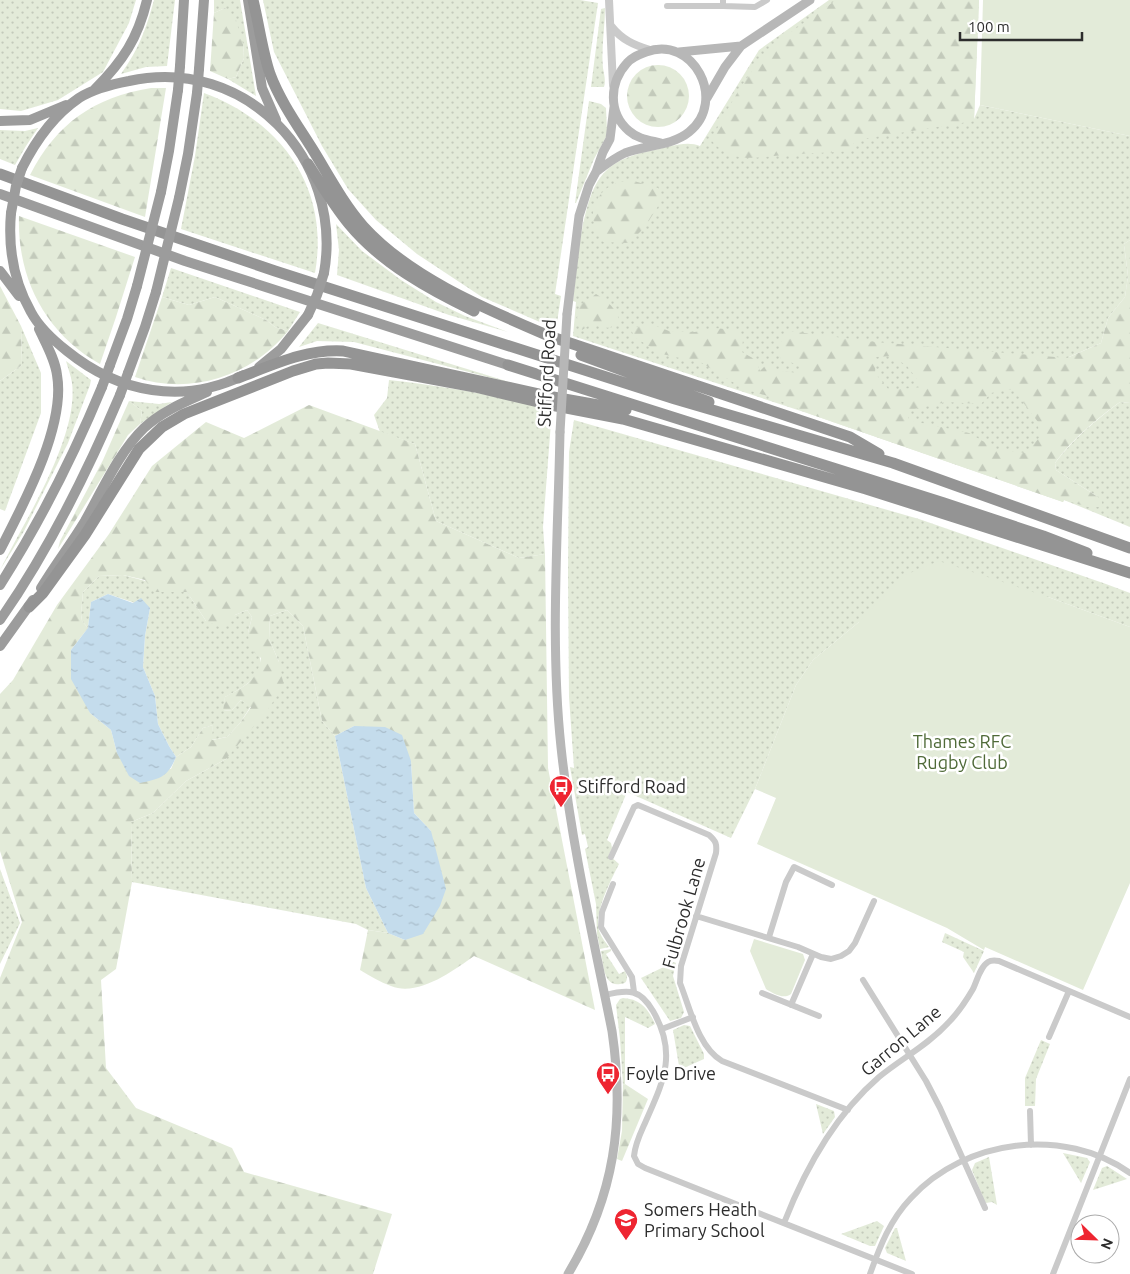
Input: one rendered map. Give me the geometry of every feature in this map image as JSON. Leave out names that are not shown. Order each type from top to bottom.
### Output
[{"type":"highway","points":[[93,91],[119,63],[128,50],[139,26],[147,0]]},
{"type":"highway","points":[[0,585],[31,535],[63,476],[102,387],[128,319],[161,192],[169,151],[178,90],[184,0]]},
{"type":"highway","points":[[0,620],[39,559],[72,500],[101,441],[145,327],[180,198],[188,154],[197,93],[204,0]]},
{"type":"highway","points":[[248,0],[262,88],[280,126],[340,212],[361,238],[388,260],[434,290],[480,314],[778,428]]},
{"type":"highway","points":[[253,0],[270,73],[285,104],[349,208],[364,226],[394,253],[421,273],[458,294],[542,333],[850,436],[893,463]]},
{"type":"highway","points":[[0,121],[30,120],[93,91],[121,82],[146,78],[190,78],[241,97],[260,109],[280,126]]},
{"type":"highway","points":[[0,550],[37,473],[58,403],[59,386],[56,370],[20,288],[14,267],[10,246],[11,213],[17,181],[34,146],[58,117],[79,98]]},
{"type":"highway","points":[[0,646],[29,607],[136,437],[157,418],[172,408],[261,366],[281,349],[308,315],[324,273],[327,245],[325,213],[321,196],[308,164]]},
{"type":"highway","points":[[0,174],[122,219],[275,271],[675,399],[893,463],[1130,548]]},
{"type":"highway","points":[[0,194],[178,259],[508,366],[944,502],[1130,569]]},
{"type":"highway","points":[[0,271],[46,333],[85,365],[109,378],[140,388],[163,391],[188,391],[223,385]]},
{"type":"highway","points":[[238,378],[304,354],[323,351],[343,351],[553,397],[677,419]]},
{"type":"highway","points":[[29,607],[43,593],[85,535],[139,449],[162,426],[184,414],[305,366],[328,363],[351,364],[475,387],[624,419],[866,488],[1130,573]]},
{"type":"main road","points":[[596,172],[624,153],[676,140],[690,132],[700,120],[707,98],[725,67],[742,46],[810,0]]},
{"type":"main road","points":[[660,143],[641,138],[629,131],[621,122],[614,106],[612,95],[613,85],[622,68],[635,56],[650,50],[662,49],[679,52],[742,46]]},
{"type":"main road","points":[[679,52],[696,66],[703,77],[707,98]]},
{"type":"main road","name":"Stifford Road","points":[[568,1274],[583,1247],[596,1217],[609,1175],[618,1119],[618,1082],[612,1031],[573,830],[560,746],[556,695],[555,642],[560,432],[567,314],[579,216],[589,185],[610,138],[614,106]]},
{"type":"street","points":[[609,0],[613,85]]},
{"type":"street","points":[[667,6],[723,3],[755,7],[767,0]]},
{"type":"street","points":[[611,26],[617,34],[635,46],[650,50]]},
{"type":"street","name":"Fulbrook Lane","points":[[611,857],[634,807],[638,805],[709,835],[714,839],[717,845],[716,853],[680,974],[680,983],[704,1042],[716,1057],[848,1110]]},
{"type":"street","points":[[768,937],[786,882],[794,867],[832,885]]},
{"type":"street","points":[[613,884],[602,912],[601,927],[632,977],[634,992]]},
{"type":"street","points":[[696,916],[768,937],[821,957],[832,959],[850,951],[874,901]]},
{"type":"street","points":[[791,1005],[813,954]]},
{"type":"street","name":"Garron Lane","points":[[784,1223],[800,1184],[814,1157],[848,1110],[877,1080],[926,1043],[948,1023],[960,1010],[974,988],[985,964],[989,961],[998,961],[1130,1017]]},
{"type":"street","points":[[863,980],[940,1108],[985,1208]]},
{"type":"street","points":[[605,995],[627,991],[644,997],[657,1017],[667,1051],[666,1071],[637,1142],[634,1156],[638,1164],[912,1274]]},
{"type":"street","points":[[1049,1037],[1069,991]]},
{"type":"street","points":[[762,993],[819,1016]]},
{"type":"street","points":[[662,1029],[693,1017]]},
{"type":"street","points":[[1053,1274],[1130,1079]]},
{"type":"street","points":[[1030,1111],[1031,1145]]},
{"type":"street","points":[[870,1274],[891,1224],[911,1197],[938,1174],[964,1159],[989,1149],[1031,1145],[1063,1147],[1099,1157],[1130,1173]]},
{"type":"green space","points":[[0,0],[136,0],[129,23],[103,72],[58,100],[21,111],[0,109]]},
{"type":"green space","points":[[154,0],[175,0],[167,66],[146,67],[121,74],[133,56]]},
{"type":"green space","points":[[214,0],[240,0],[256,96],[228,79],[236,77],[244,58],[243,44],[225,8],[214,13]]},
{"type":"green space","points":[[263,0],[580,0],[598,3],[555,294],[561,296],[556,329],[482,297],[417,254],[376,220],[348,189],[322,146],[274,52]]},
{"type":"green space","points":[[829,0],[979,0],[974,119],[980,105],[1130,136],[1130,240],[1124,244],[1128,276],[1125,297],[1108,318],[1101,343],[1069,357],[1041,474],[1098,497],[1056,470],[1055,463],[1085,430],[1103,415],[1120,402],[1130,403],[1130,527],[1064,500],[1063,502],[810,414],[573,336],[576,302],[573,301],[581,234],[590,199],[603,174],[614,164],[640,153],[683,144],[700,146],[759,50]]},
{"type":"green space","points":[[836,0],[979,0],[974,121],[856,140],[848,151],[745,158],[727,153],[719,148],[711,140],[740,89],[757,65],[776,44]]},
{"type":"green space","points":[[983,0],[1130,0],[1130,136],[980,105]]},
{"type":"green space","points":[[225,8],[236,20],[243,44],[244,58],[236,77],[228,79],[210,71],[214,13]]},
{"type":"green space","points":[[605,8],[602,53],[605,85],[604,87],[591,87],[601,9]]},
{"type":"green space","points":[[658,65],[670,68],[680,74],[686,84],[689,96],[686,108],[680,118],[670,124],[658,127],[646,124],[636,118],[630,108],[627,96],[630,84],[636,74],[646,68]]},
{"type":"green space","points":[[151,88],[166,88],[145,217],[30,175],[52,141],[79,116],[112,98]]},
{"type":"green space","points":[[204,93],[232,106],[256,121],[277,140],[294,162],[307,186],[315,213],[318,242],[315,273],[181,229],[195,156]]},
{"type":"green space","points":[[589,101],[601,104],[606,108],[607,131],[606,137],[594,159],[575,203]]},
{"type":"green space","points":[[38,128],[15,165],[0,159],[0,130],[25,131]]},
{"type":"green space","points":[[634,181],[658,188],[660,203],[645,227],[629,243],[603,242],[596,230],[593,219],[593,210],[597,200],[603,191],[613,185]]},
{"type":"green space","points":[[19,216],[135,257],[100,364],[64,337],[38,302],[29,282],[23,261]]},
{"type":"green space","points":[[336,224],[362,251],[401,280],[436,302],[465,316],[508,332],[449,315],[337,275],[339,250]]},
{"type":"green space","points":[[1130,240],[1130,403],[1120,402],[1103,415],[1061,454],[1055,463],[1056,470],[1101,499],[1103,507],[1088,507],[1064,500],[1063,502],[810,414],[771,397],[744,389],[702,363],[662,354],[634,337],[631,329],[648,323],[669,331],[695,332],[713,328],[737,330],[743,338],[742,352],[756,360],[760,371],[766,365],[782,371],[798,373],[805,368],[780,358],[779,345],[789,331],[875,342],[1067,358],[1101,343],[1108,318],[1125,297],[1128,276],[1124,244]],"holes":[[[892,356],[907,366],[923,387],[889,390],[875,373],[876,357]],[[1013,389],[1038,422],[1039,438],[1026,453],[996,449],[969,433],[908,420],[910,410],[946,402],[981,404],[991,393]]]},
{"type":"green space","points":[[171,268],[300,312],[288,331],[275,327],[266,320],[215,297],[189,305],[162,297]]},
{"type":"green space","points":[[0,286],[21,326],[22,365],[0,381]]},
{"type":"green space","points":[[596,294],[611,306],[617,314],[620,323],[609,328],[591,324],[582,330],[577,318],[580,305]]},
{"type":"green space","points":[[162,297],[189,305],[215,297],[266,320],[275,327],[288,331],[257,360],[219,378],[198,383],[177,384],[135,377]]},
{"type":"green space","points":[[318,323],[522,386],[354,342],[317,341],[299,347]]},
{"type":"green space","points":[[21,326],[41,373],[41,413],[5,511],[0,509],[0,381],[22,365]]},
{"type":"green space","points":[[66,361],[91,380],[90,385],[68,443],[24,531],[0,570],[48,479],[67,428],[72,405],[72,383]]},
{"type":"green space","points":[[389,380],[471,392],[552,409],[543,527],[545,554],[519,558],[436,521],[415,444],[380,432],[374,415],[387,398]]},
{"type":"green space","points":[[129,401],[159,404],[172,402],[140,424],[142,411]]},
{"type":"green space","points":[[129,401],[142,411],[140,424],[128,435],[58,549],[60,541],[103,460]]},
{"type":"green space","points":[[309,405],[415,444],[436,521],[519,558],[545,554],[548,768],[595,1010],[474,956],[435,981],[412,988],[391,986],[360,970],[368,930],[388,933],[405,940],[431,831],[414,813],[411,761],[354,726],[335,736],[322,721],[303,626],[287,610],[270,616],[269,639],[279,662],[284,686],[266,712],[226,759],[186,781],[153,813],[131,822],[132,882],[116,969],[101,980],[106,1068],[136,1108],[232,1148],[244,1172],[392,1214],[373,1274],[0,1274],[0,978],[22,922],[0,851],[0,694],[13,680],[57,605],[109,534],[152,466],[206,422],[244,438]],"holes":[[[123,575],[145,580],[154,592],[187,592],[206,621],[222,628],[235,615],[247,610],[252,617],[248,633],[250,649],[261,658],[253,678],[244,686],[225,697],[223,711],[232,710],[241,700],[251,707],[240,723],[227,737],[212,740],[213,725],[203,728],[191,747],[176,757],[171,769],[117,753],[111,730],[90,713],[71,650],[88,628],[82,621],[81,614],[83,592],[99,576]]]},
{"type":"green space","points":[[574,420],[919,519],[1106,584],[1130,593],[1130,627],[1048,597],[859,622],[813,660],[796,685],[755,789],[731,838],[627,792],[607,840],[611,843],[612,848],[609,855],[619,864],[607,888],[600,908],[598,926],[601,935],[609,947],[600,949],[597,934],[596,904],[585,849],[588,847],[585,834],[582,835],[570,767],[574,768],[569,697],[569,452]]},
{"type":"green space","name":"Thames RFC Rugby Club","points":[[939,561],[1048,597],[1130,627],[1130,883],[1083,990],[985,947],[984,950],[947,928],[757,844],[776,798],[755,789],[796,685],[813,660],[859,622],[905,575]]},
{"type":"green space","points":[[123,575],[187,592],[206,621],[235,615],[247,610],[252,617],[248,633],[259,652],[260,665],[258,671],[249,682],[225,697],[224,711],[232,710],[241,700],[251,706],[240,723],[227,737],[211,740],[213,725],[203,728],[191,747],[176,757],[169,746],[158,724],[155,696],[143,667],[145,636],[150,608],[108,594],[91,602],[88,628],[82,621],[83,592],[99,576]]},
{"type":"green space","points":[[287,610],[303,626],[322,721],[335,736],[366,888],[388,933],[368,930],[356,924],[132,882],[131,822],[153,813],[186,781],[226,759],[279,662],[269,639],[270,616]]},
{"type":"green space","points":[[0,869],[20,923],[0,964]]},
{"type":"green space","points":[[945,933],[984,951],[974,973],[963,957],[964,952],[942,942]]},
{"type":"green space","points":[[754,939],[803,954],[805,960],[791,994],[788,996],[775,994],[766,989],[750,951]]},
{"type":"green space","points":[[611,949],[606,954],[619,974],[625,971],[627,978],[624,983],[614,984],[610,982],[605,973],[601,951]]},
{"type":"green space","points":[[674,962],[676,963],[673,976],[684,1012],[681,1018],[670,1021],[641,978]]},
{"type":"green space","points":[[623,998],[635,1000],[643,1006],[655,1024],[648,1028],[625,1017],[625,1084],[623,1085],[616,1005]]},
{"type":"green space","points":[[684,1025],[690,1026],[704,1054],[704,1059],[677,1071],[679,1066],[673,1030]]},
{"type":"green space","points":[[1041,1040],[1050,1044],[1036,1079],[1035,1106],[1025,1106],[1025,1078]]},
{"type":"green space","points":[[625,1084],[648,1099],[622,1161],[617,1159],[622,1131],[623,1085]]},
{"type":"green space","points":[[816,1104],[834,1111],[835,1117],[823,1134]]},
{"type":"green space","points":[[1063,1153],[1087,1158],[1090,1162],[1081,1183]]},
{"type":"green space","points":[[989,1157],[997,1205],[992,1202],[986,1203],[972,1170],[975,1163]]},
{"type":"green space","points":[[1107,1166],[1127,1179],[1093,1190],[1102,1168]]},
{"type":"green space","points":[[877,1221],[884,1226],[875,1246],[870,1246],[841,1234]]},
{"type":"green space","points":[[895,1228],[897,1228],[906,1261],[887,1253],[885,1248]]},
{"type":"water","points":[[108,594],[133,603],[141,598],[150,608],[145,636],[143,667],[155,696],[158,724],[176,757],[170,769],[162,776],[140,783],[129,776],[117,753],[111,730],[90,713],[71,679],[71,650],[88,628],[91,602]]},
{"type":"water","points":[[354,726],[385,727],[402,735],[411,761],[414,813],[431,831],[446,889],[440,906],[423,934],[405,940],[388,933],[366,888],[335,736]]},
{"type":"place","name":"Stifford Road","points":[[561,808]]},
{"type":"place","name":"Foyle Drive","points":[[608,1095]]},
{"type":"place","name":"Somers Heath Primary School","points":[[626,1241]]}]
